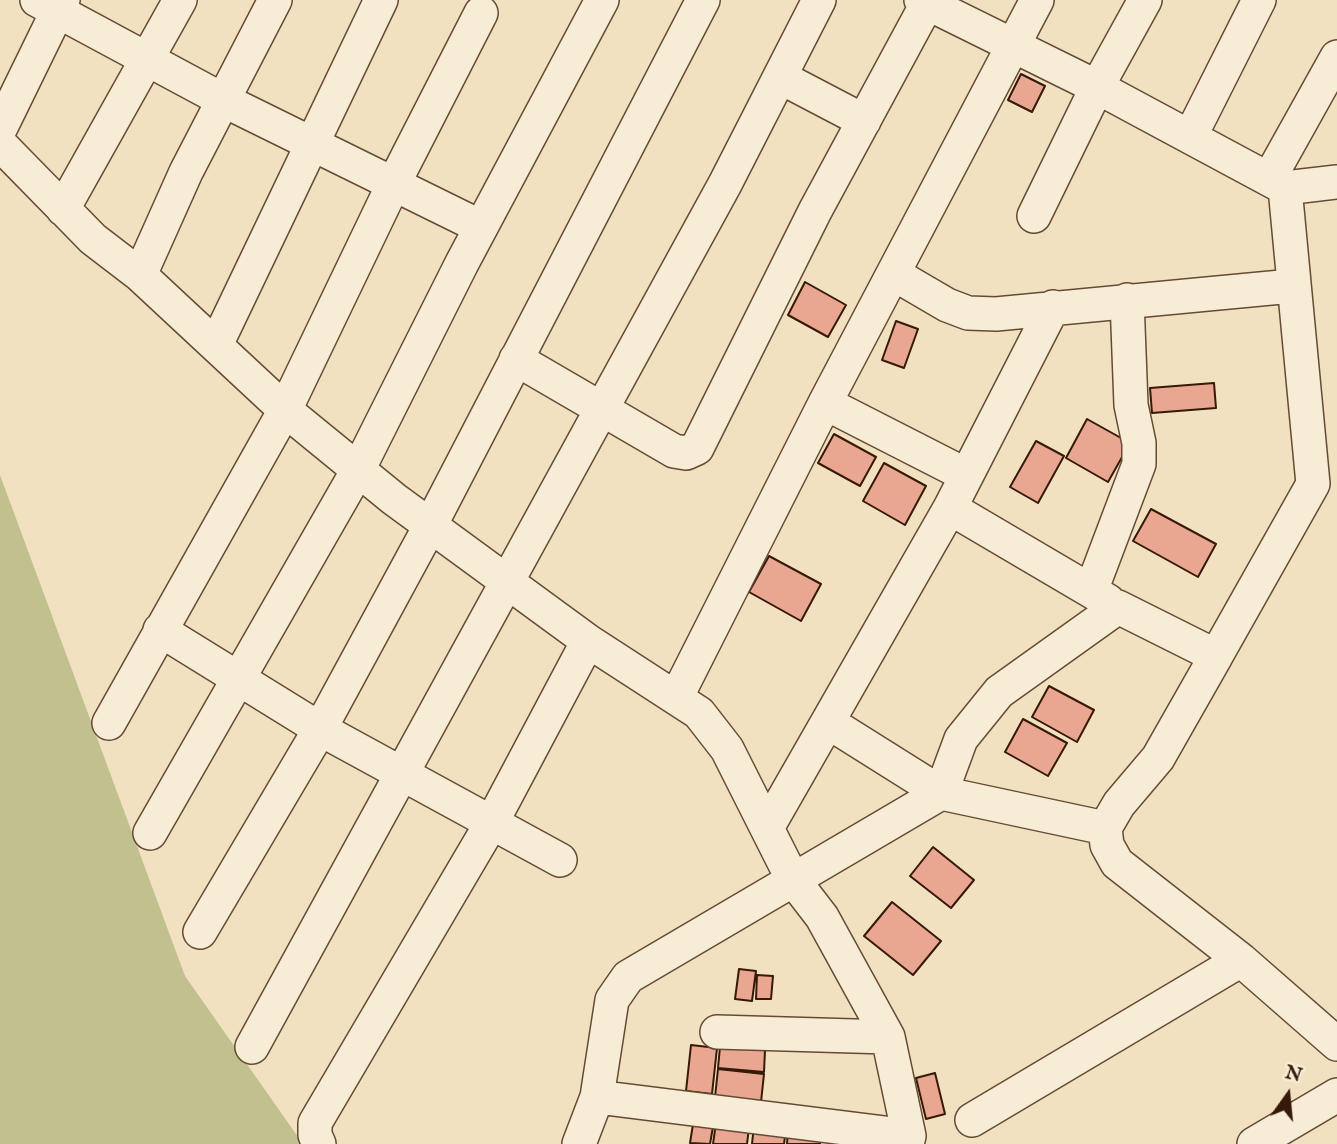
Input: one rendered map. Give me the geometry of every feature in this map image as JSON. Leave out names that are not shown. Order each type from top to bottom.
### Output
[{"type":"street","points":[[63,209],[180,0]]},
{"type":"street","points":[[140,275],[186,172],[275,0]]},
{"type":"street","points":[[215,345],[381,0]]},
{"type":"street","points":[[150,833],[358,470],[481,227],[602,0]]},
{"type":"street","points":[[200,932],[320,729],[429,528],[703,0]]},
{"type":"street","points":[[252,1048],[603,408],[819,0]]},
{"type":"street","points":[[677,696],[825,403],[1037,0]]},
{"type":"street","points":[[1034,216],[1097,87],[1145,0]]},
{"type":"street","points":[[1191,137],[1259,0]]},
{"type":"street","points":[[516,359],[674,452],[686,453],[697,448],[926,1],[1012,48],[1097,87],[1277,184],[1337,182]]},
{"type":"street","points":[[0,129],[53,4],[223,100],[481,227]]},
{"type":"street","points":[[109,723],[285,410],[393,185],[481,13]]},
{"type":"street","points":[[1337,57],[1277,184],[1325,483],[1216,656],[1158,758],[1119,804],[1105,828],[1107,845],[1117,863],[1241,960],[1337,1044]]},
{"type":"street","points":[[780,77],[864,121]]},
{"type":"street","points":[[0,144],[93,239],[140,275],[285,410],[429,528],[588,641],[677,696],[699,713],[727,749],[792,878],[822,917],[888,1037],[908,1140],[597,1097]]},
{"type":"street","points":[[894,274],[947,305],[968,313],[1292,286]]},
{"type":"street","points":[[579,1144],[597,1097],[612,1000],[628,977],[792,878],[941,793],[961,739],[999,692],[1105,599],[1139,464],[1139,443],[1131,405],[1127,300]]},
{"type":"street","points":[[767,828],[950,508],[1053,307]]},
{"type":"street","points":[[825,403],[966,475]]},
{"type":"street","points":[[950,508],[1105,599],[1216,656]]},
{"type":"street","points":[[160,630],[320,729],[559,860]]},
{"type":"street","points":[[319,1144],[315,1135],[315,1123],[492,822],[588,641]]},
{"type":"street","points":[[828,722],[941,793],[1105,828]]},
{"type":"street","points":[[972,1119],[1241,960]]},
{"type":"street","points":[[717,1032],[888,1037]]},
{"type":"street","points":[[1254,1144],[1337,1095]]},
{"type":"green space","points":[[0,475],[185,976],[303,1144],[0,1144]]},
{"type":"building","points":[[1021,74],[1045,86],[1032,112],[1008,100]]},
{"type":"building","points":[[805,282],[846,305],[828,337],[788,315]]},
{"type":"building","points":[[896,321],[918,329],[904,368],[882,360]]},
{"type":"building","points":[[1214,383],[1216,408],[1152,413],[1150,388]]},
{"type":"building","points":[[1087,419],[1130,443],[1108,482],[1066,458]]},
{"type":"building","points":[[834,434],[876,457],[860,486],[818,463]]},
{"type":"building","points":[[1036,441],[1064,456],[1038,503],[1010,487]]},
{"type":"building","points":[[884,463],[926,486],[905,525],[863,501]]},
{"type":"building","points":[[1151,509],[1216,544],[1198,577],[1133,541]]},
{"type":"building","points":[[769,556],[821,584],[801,621],[749,592]]},
{"type":"building","points":[[1049,686],[1094,710],[1077,742],[1032,717]]},
{"type":"building","points":[[1023,719],[1067,743],[1048,776],[1005,752]]},
{"type":"building","points":[[933,847],[974,880],[951,908],[910,876]]},
{"type":"building","points":[[892,902],[941,941],[913,975],[864,936]]},
{"type":"building","points":[[739,969],[756,971],[752,1001],[735,999]]},
{"type":"building","points":[[757,975],[773,976],[771,999],[756,999]]},
{"type":"building","points":[[691,1045],[717,1048],[712,1094],[686,1091]]},
{"type":"building","points":[[720,1047],[765,1050],[764,1072],[718,1068]]},
{"type":"building","points":[[718,1069],[764,1074],[761,1102],[715,1097]]},
{"type":"building","points":[[935,1073],[945,1114],[926,1119],[916,1078]]},
{"type":"building","points":[[694,1118],[714,1121],[710,1144],[690,1143]]},
{"type":"building","points":[[716,1123],[749,1128],[747,1144],[713,1144]]},
{"type":"building","points":[[754,1125],[786,1129],[784,1144],[752,1144]]},
{"type":"building","points":[[788,1131],[821,1134],[820,1144],[787,1144]]}]
